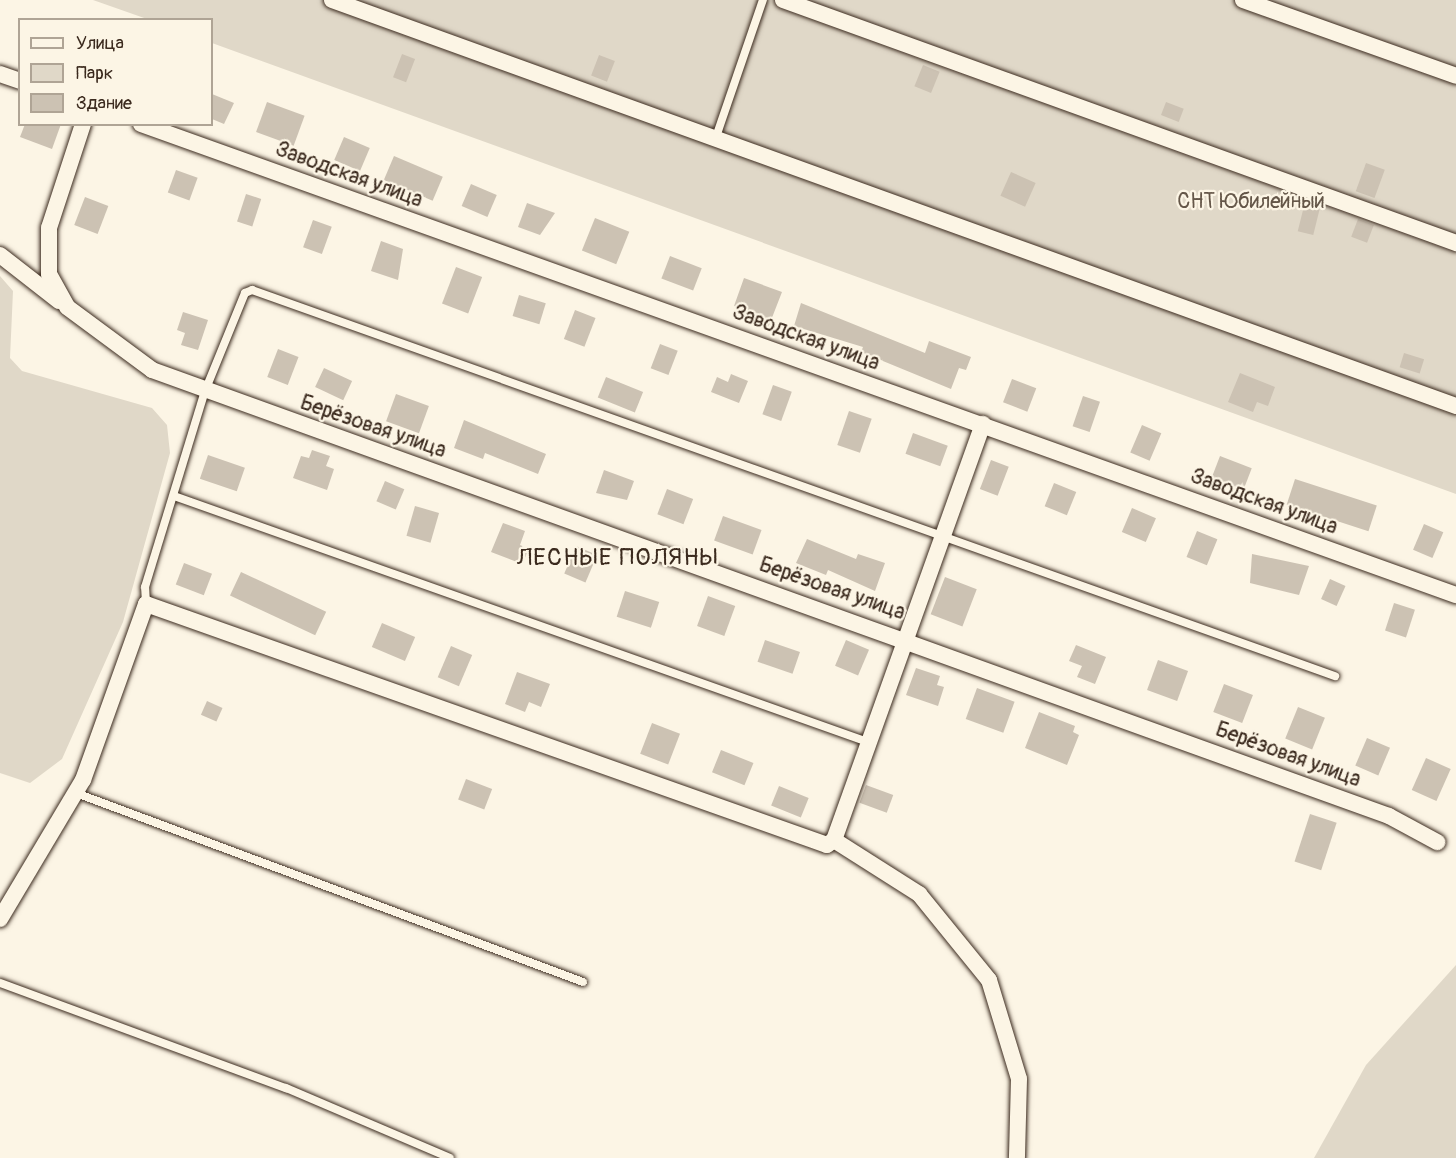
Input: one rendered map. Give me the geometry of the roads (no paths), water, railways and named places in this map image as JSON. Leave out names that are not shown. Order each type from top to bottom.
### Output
[{"type":"street","points":[[332,0],[1456,406]]},
{"type":"street","points":[[783,0],[1456,243]]},
{"type":"street","points":[[1243,0],[1456,76]]},
{"type":"street","points":[[0,74],[18,80]]},
{"type":"street","points":[[67,308],[49,274],[49,228],[82,126]]},
{"type":"street","name":"Заводская улица","points":[[147,126],[1456,595]]},
{"type":"street","name":"Берёзовая улица","points":[[0,255],[67,308],[153,370],[206,391],[905,639],[1389,816],[1437,842]]},
{"type":"street","points":[[0,919],[76,793],[146,604],[827,846],[834,840],[982,424]]},
{"type":"street","points":[[834,840],[919,894],[989,980],[1019,1079],[1017,1158]]},
{"type":"lane","points":[[716,137],[763,0]]},
{"type":"lane","points":[[146,604],[145,587],[206,391],[245,293],[252,290],[944,533],[1335,676]]},
{"type":"lane","points":[[174,496],[868,742]]},
{"type":"lane","points":[[76,793],[583,982]]},
{"type":"lane","points":[[0,983],[286,1088],[450,1158]]},
{"type":"district","name":"ЛЕСНЫЕ ПОЛЯНЫ","points":[[618,558]]},
{"type":"park label","name":"СНТ Юбилейный","points":[[1251,202]]}]
